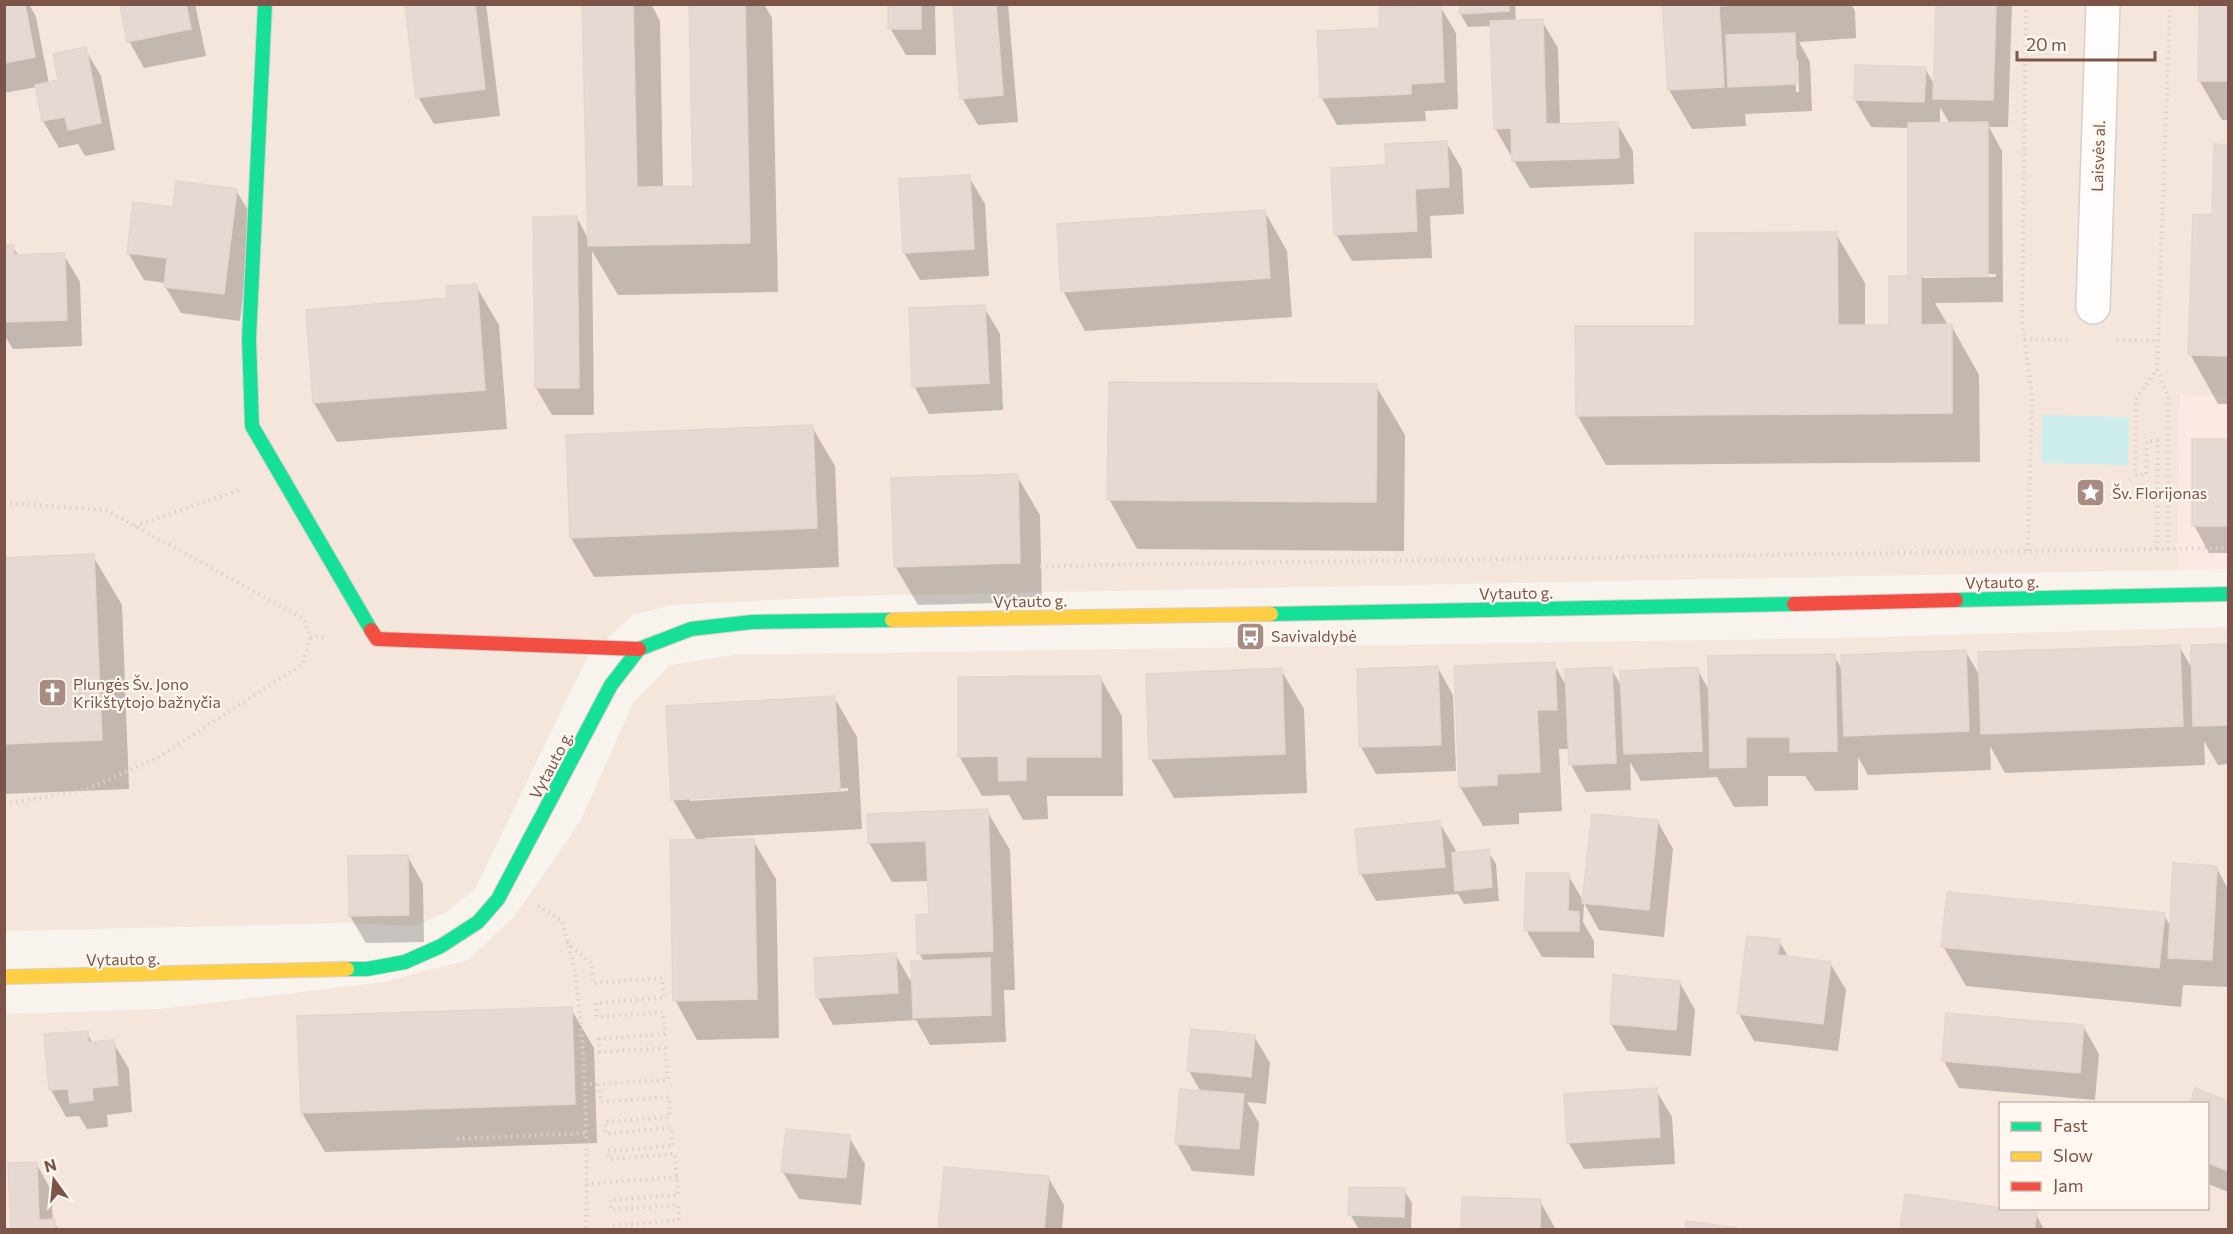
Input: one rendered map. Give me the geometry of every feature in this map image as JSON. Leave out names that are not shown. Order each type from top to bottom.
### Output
[{"type":"main road","points":[[265,4],[249,339],[252,426],[377,639],[639,649]]},
{"type":"main road","name":"Vytauto g.","points":[[4,977],[367,969],[405,962],[441,946],[478,922],[498,899],[611,685],[639,649],[692,629],[752,622],[1416,612],[2229,594]]},
{"type":"street","name":"Laisvės al.","points":[[2093,307],[2103,4]]},
{"type":"path","points":[[2026,4],[2022,321],[2032,397],[2028,552]]},
{"type":"path","points":[[2168,549],[2168,398],[2157,369],[2170,4]]},
{"type":"path","points":[[2157,369],[2136,399],[2135,475],[2146,475],[2147,441],[2158,441],[2157,549]]},
{"type":"path","points":[[135,526],[280,474]]},
{"type":"path","points":[[4,502],[106,510],[304,619],[310,637],[303,664],[157,758],[85,790],[4,804]]},
{"type":"path","points":[[1040,566],[2229,548]]},
{"type":"path","points":[[506,885],[562,921],[575,973],[584,1084],[586,1230]]},
{"type":"path","points":[[567,942],[592,963],[593,983],[662,978],[664,998],[596,1003],[597,1017],[663,1012],[665,1034],[599,1039],[600,1052],[665,1048],[668,1080],[584,1084]]},
{"type":"path","points":[[599,1084],[601,1102],[669,1097],[670,1116],[605,1122],[606,1134],[671,1128],[673,1146],[608,1151],[609,1159],[675,1154],[678,1195],[610,1200],[610,1210],[678,1204],[679,1220],[611,1226],[612,1230]]},
{"type":"path","points":[[457,1138],[586,1132]]},
{"type":"path","points":[[586,1184],[676,1177]]},
{"type":"shaded area","points":[[4,5],[2228,5],[2228,396],[2180,395],[2178,570],[855,596],[671,605],[633,615],[588,656],[475,889],[445,913],[414,926],[349,923],[5,931]]},
{"type":"shaded area","points":[[2180,394],[2228,396],[2228,569],[2178,570]]},
{"type":"shaded area","points":[[2228,627],[2228,1229],[5,1229],[4,1014],[160,1009],[384,982],[468,960],[515,916],[581,820],[633,703],[670,665],[734,655],[1839,638]]},
{"type":"water","points":[[2042,415],[2129,417],[2128,465],[2041,463]]},
{"type":"building","points":[[4,4],[25,4],[35,57],[4,63]]},
{"type":"building","points":[[120,4],[186,4],[191,29],[127,42]]},
{"type":"building","points":[[405,4],[475,4],[485,89],[416,98]]},
{"type":"building","points":[[582,4],[633,4],[637,187],[693,186],[689,4],[745,4],[750,243],[588,246]]},
{"type":"building","points":[[888,4],[921,4],[921,29],[888,29]]},
{"type":"building","points":[[953,4],[996,4],[1003,95],[960,99]]},
{"type":"building","points":[[1441,4],[1444,82],[1411,84],[1411,94],[1320,98],[1317,31],[1380,28],[1379,7]]},
{"type":"building","points":[[1459,4],[1509,4],[1509,11],[1459,14]]},
{"type":"building","points":[[1662,4],[1748,4],[1719,6],[1724,87],[1668,90]]},
{"type":"building","points":[[1936,4],[1996,4],[1993,100],[1933,99]]},
{"type":"building","points":[[2199,4],[2228,4],[2228,81],[2198,81]]},
{"type":"building","points":[[1543,19],[1546,124],[1618,122],[1619,158],[1512,161],[1511,128],[1494,129],[1490,21]]},
{"type":"building","points":[[1795,33],[1797,84],[1728,87],[1726,35]]},
{"type":"building","points":[[86,47],[101,123],[68,130],[65,117],[42,121],[35,85],[58,80],[53,54]]},
{"type":"building","points":[[1855,65],[1926,67],[1924,102],[1854,100]]},
{"type":"building","points":[[1988,122],[1988,276],[1908,276],[1908,123]]},
{"type":"building","points":[[1447,141],[1449,187],[1415,189],[1417,231],[1334,235],[1331,168],[1386,165],[1385,144]]},
{"type":"building","points":[[2214,144],[2228,145],[2228,356],[2188,355],[2193,214],[2212,215]]},
{"type":"building","points":[[970,175],[974,249],[903,253],[899,179]]},
{"type":"building","points":[[176,181],[237,189],[224,294],[164,287],[167,258],[127,253],[133,202],[173,207]]},
{"type":"building","points":[[1265,210],[1270,278],[1061,292],[1057,224]]},
{"type":"building","points":[[577,216],[579,388],[535,388],[533,217]]},
{"type":"building","points":[[1837,232],[1838,325],[1889,325],[1889,276],[1921,276],[1921,325],[1952,324],[1952,413],[1576,416],[1575,326],[1695,326],[1695,233]]},
{"type":"building","points":[[14,245],[14,255],[65,253],[67,320],[4,322],[4,246]]},
{"type":"building","points":[[477,284],[485,390],[313,403],[306,310],[447,298],[446,286]]},
{"type":"building","points":[[985,305],[989,383],[912,387],[909,308]]},
{"type":"building","points":[[1109,382],[1377,384],[1376,502],[1107,500]]},
{"type":"building","points":[[813,425],[817,528],[570,538],[566,435]]},
{"type":"building","points":[[2192,439],[2228,439],[2228,526],[2192,526]]},
{"type":"building","points":[[1018,474],[1020,563],[894,567],[891,478]]},
{"type":"building","name":"Plungės Šv. Jono Krikštytojo bažnyčia","points":[[94,554],[102,740],[4,744],[4,558]]},
{"type":"building","points":[[2228,644],[2228,725],[2193,726],[2191,645]]},
{"type":"building","points":[[2180,645],[2183,726],[1981,734],[1978,652]]},
{"type":"building","points":[[1966,650],[1969,731],[1844,736],[1841,655]]},
{"type":"building","points":[[1835,654],[1837,751],[1790,752],[1790,737],[1746,737],[1746,767],[1710,768],[1708,656]]},
{"type":"building","points":[[1555,662],[1557,710],[1537,710],[1540,772],[1497,774],[1497,785],[1459,787],[1454,666]]},
{"type":"building","points":[[1438,666],[1441,745],[1359,747],[1357,669]]},
{"type":"building","points":[[1612,667],[1616,763],[1569,765],[1565,669]]},
{"type":"building","points":[[1698,667],[1702,751],[1624,754],[1620,671]]},
{"type":"building","points":[[1282,668],[1285,754],[1149,759],[1146,674]]},
{"type":"building","points":[[1101,676],[1101,757],[1026,757],[1026,780],[999,781],[998,756],[958,757],[958,677]]},
{"type":"building","points":[[835,696],[840,790],[671,800],[666,706]]},
{"type":"building","points":[[988,809],[993,951],[917,954],[916,915],[929,914],[926,841],[868,843],[867,814]]},
{"type":"building","points":[[1592,814],[1658,820],[1649,910],[1582,903]]},
{"type":"building","points":[[1440,821],[1445,867],[1359,874],[1355,829]]},
{"type":"building","points":[[754,839],[757,999],[673,1001],[670,840]]},
{"type":"building","points":[[1489,849],[1492,887],[1455,891],[1452,853]]},
{"type":"building","points":[[408,855],[409,915],[349,916],[348,856]]},
{"type":"building","points":[[2173,863],[2217,866],[2212,960],[2168,958]]},
{"type":"building","points":[[1526,873],[1569,873],[1568,911],[1579,912],[1579,931],[1524,931]]},
{"type":"building","points":[[1947,892],[2165,913],[2159,968],[1941,947]]},
{"type":"building","points":[[1747,936],[1780,939],[1778,955],[1831,962],[1823,1024],[1737,1014]]},
{"type":"building","points":[[896,953],[898,993],[816,998],[814,958]]},
{"type":"building","points":[[990,958],[991,1015],[913,1018],[911,961]]},
{"type":"building","points":[[1613,975],[1680,981],[1676,1030],[1610,1024]]},
{"type":"building","points":[[572,1007],[575,1104],[301,1113],[297,1016]]},
{"type":"building","points":[[1946,1013],[2084,1025],[2080,1073],[1942,1061]]},
{"type":"building","points":[[1191,1029],[1255,1035],[1251,1077],[1187,1071]]},
{"type":"building","points":[[88,1031],[88,1042],[114,1040],[118,1085],[92,1088],[93,1100],[70,1103],[68,1089],[49,1090],[44,1034]]},
{"type":"building","points":[[1657,1088],[1660,1137],[1567,1143],[1564,1094]]},
{"type":"building","points":[[2195,1088],[2228,1101],[2228,1171],[2209,1163],[2209,1102],[2191,1102]]},
{"type":"building","points":[[1180,1089],[1244,1094],[1239,1149],[1175,1144]]},
{"type":"building","points":[[786,1129],[850,1135],[846,1178],[781,1172]]},
{"type":"building","points":[[37,1162],[39,1220],[55,1219],[55,1230],[11,1230],[8,1163]]},
{"type":"building","points":[[944,1167],[1049,1176],[1044,1230],[938,1230]]},
{"type":"building","points":[[1349,1187],[1405,1188],[1404,1217],[1348,1215]]},
{"type":"building","points":[[1905,1194],[1999,1208],[1999,1210],[2037,1213],[2034,1230],[1900,1230]]},
{"type":"building","points":[[1462,1197],[1541,1199],[1540,1230],[1461,1230]]},
{"type":"building","points":[[1686,1221],[1738,1228],[1737,1230],[1685,1230]]},
{"type":"traffic: fast","points":[[265,4],[249,339],[252,426],[371,630]]},
{"type":"traffic: fast","points":[[1956,600],[2228,594]]},
{"type":"traffic: fast","points":[[1271,614],[1794,604]]},
{"type":"traffic: fast","points":[[347,969],[367,969],[405,962],[441,946],[478,922],[498,899],[611,685],[639,649],[691,629],[752,622],[892,620]]},
{"type":"traffic: slow","points":[[892,620],[1271,614]]},
{"type":"traffic: slow","points":[[4,977],[347,969]]},
{"type":"traffic: jam","points":[[1794,604],[1956,600]]},
{"type":"traffic: jam","points":[[371,630],[377,639],[639,649]]},
{"type":"place","name":"Šv. Florijonas","points":[[2091,493]]},
{"type":"place","name":"Savivaldybė","points":[[1250,636]]},
{"type":"place","name":"Plungės Šv. Jono Krikštytojo bažnyčia","points":[[52,693]]}]
